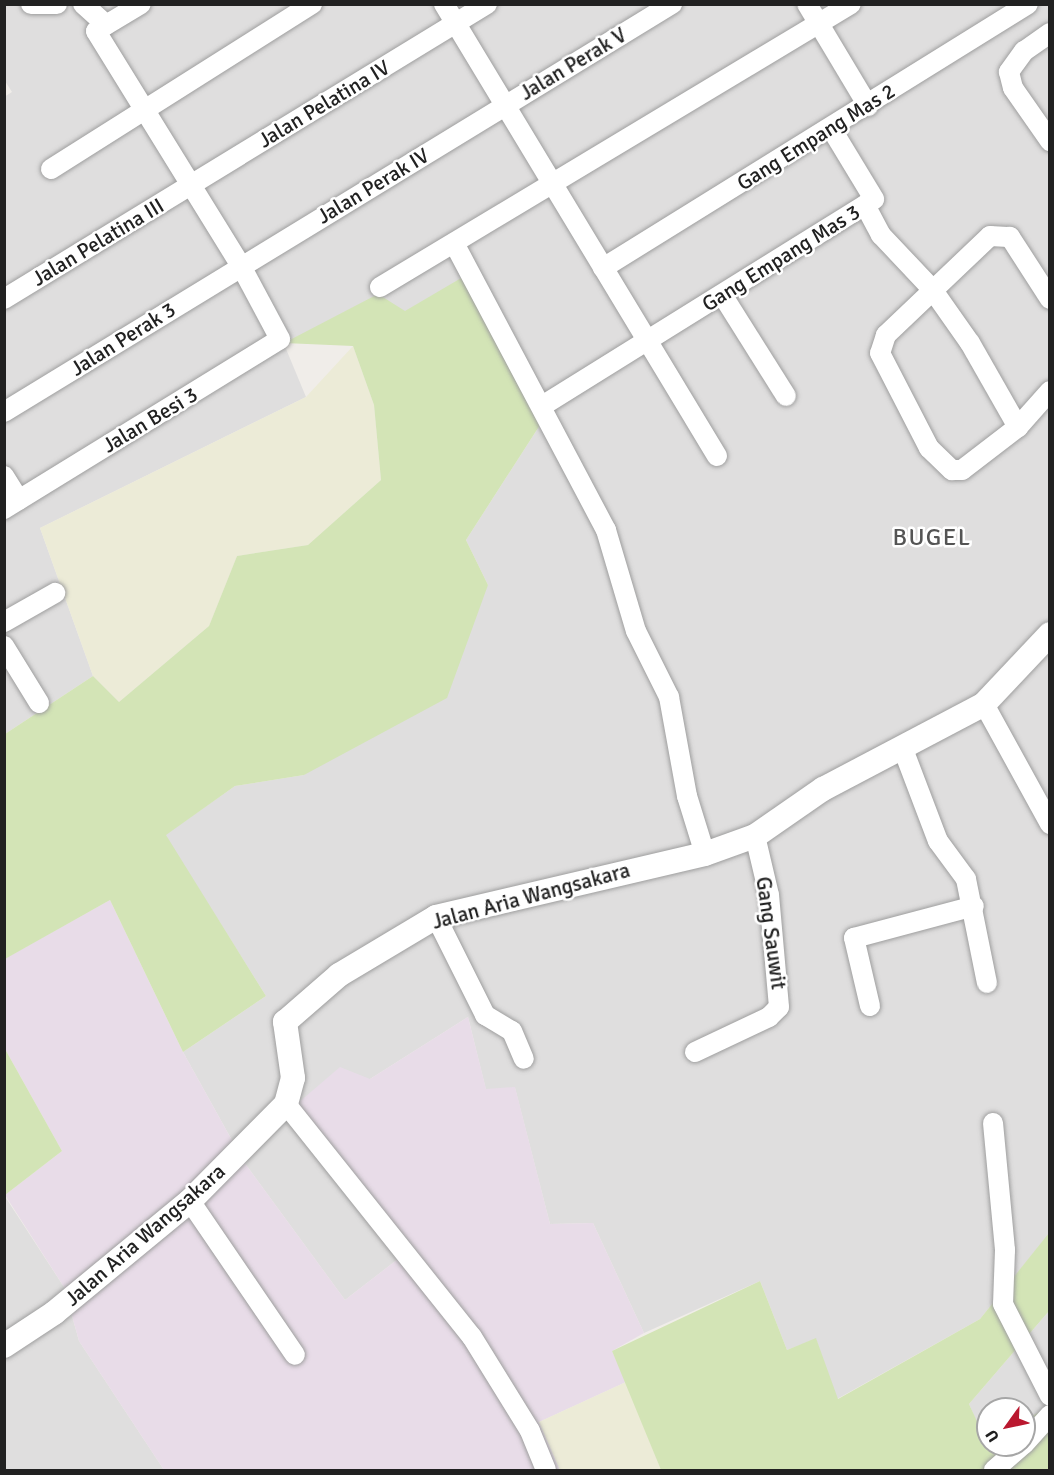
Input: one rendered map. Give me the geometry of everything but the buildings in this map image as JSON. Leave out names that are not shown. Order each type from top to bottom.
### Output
[{"type":"street","points":[[31,4],[57,4]]},
{"type":"street","points":[[83,4],[101,28],[143,107],[242,266]]},
{"type":"street","points":[[101,28],[141,4]]},
{"type":"street","points":[[51,169],[143,107],[312,4]]},
{"type":"street","points":[[444,4],[717,456]]},
{"type":"street","name":"Jalan Pelatina IV","points":[[191,185],[487,4]]},
{"type":"street","name":"Jalan Perak V","points":[[506,106],[672,4]]},
{"type":"street","points":[[807,4],[868,106]]},
{"type":"street","points":[[380,287],[851,4]]},
{"type":"street","name":"Gang Empang Mas 2","points":[[603,268],[868,106],[1028,4]]},
{"type":"street","points":[[1050,33],[1024,51],[1009,72],[1013,87],[1050,141]]},
{"type":"street","name":"Jalan Perak IV","points":[[242,266],[506,106]]},
{"type":"street","name":"Gang Empang Mas 3","points":[[542,406],[723,296],[874,199],[831,128]]},
{"type":"street","name":"Jalan Pelatina III","points":[[4,299],[191,185]]},
{"type":"street","points":[[865,205],[893,250],[932,289],[1018,428]]},
{"type":"street","points":[[1048,294],[1010,237],[1000,233],[932,289],[886,334],[880,353],[929,448],[944,465],[962,470],[1018,428],[1050,391]]},
{"type":"street","points":[[454,243],[606,530],[636,631],[669,697],[687,796],[705,854]]},
{"type":"street","name":"Jalan Besi 3","points":[[12,504],[280,339],[242,266]]},
{"type":"street","name":"Jalan Perak 3","points":[[4,412],[242,266]]},
{"type":"street","points":[[723,296],[786,396]]},
{"type":"street","points":[[4,476],[12,504]]},
{"type":"street","points":[[4,622],[55,593]]},
{"type":"street","name":"Jalan Aria Wangsakara","points":[[4,1346],[54,1314],[190,1201],[286,1104],[293,1078],[285,1022],[339,975],[436,917],[705,854],[755,836],[823,789],[903,749],[984,704],[1050,634]]},
{"type":"street","points":[[4,646],[39,703]]},
{"type":"street","points":[[984,704],[1050,824]]},
{"type":"street","points":[[903,749],[938,842],[966,879],[974,906],[987,983]]},
{"type":"street","name":"Gang Sauwit","points":[[695,1052],[769,1017],[779,1006],[769,896],[755,836]]},
{"type":"street","points":[[870,1006],[854,938],[974,906]]},
{"type":"street","points":[[436,917],[485,1015],[512,1031],[524,1059]]},
{"type":"street","points":[[286,1104],[472,1337],[530,1431],[546,1470]]},
{"type":"street","points":[[993,1123],[1005,1250],[1003,1304],[1050,1396]]},
{"type":"street","points":[[190,1201],[295,1355]]},
{"type":"street","points":[[1036,1430],[1050,1415]]},
{"type":"street","points":[[994,1470],[1008,1457]]},
{"type":"shaded area","points":[[5,5],[1049,5],[1049,1234],[980,1319],[837,1399],[816,1339],[787,1350],[760,1281],[644,1333],[593,1223],[550,1224],[515,1088],[486,1090],[468,1017],[370,1079],[398,1259],[345,1300],[244,1162],[183,1052],[266,996],[165,835],[235,786],[304,775],[488,585],[466,540],[540,425],[405,311],[284,344],[306,397],[40,528],[93,676],[5,734],[4,97],[12,92],[5,81]]},
{"type":"shaded area","points":[[110,900],[183,1052],[244,1162],[345,1300],[398,1259],[291,1109],[340,1067],[370,1079],[468,1017],[486,1089],[515,1087],[550,1224],[593,1223],[644,1333],[612,1351],[626,1382],[539,1422],[560,1470],[164,1470],[79,1341],[64,1287],[5,1195],[62,1151],[5,1049],[4,959]]},
{"type":"shaded area","points":[[4,1195],[64,1287],[79,1341],[164,1470],[5,1470]]},
{"type":"shaded area","points":[[1049,1311],[1049,1407],[1036,1414],[1036,1397],[976,1397],[976,1420],[969,1404]]},
{"type":"green space","points":[[468,274],[540,425],[466,540],[488,585],[447,698],[304,775],[235,786],[166,835],[266,996],[183,1052],[110,900],[5,959],[5,734],[93,676],[119,702],[209,626],[237,556],[308,545],[381,480],[374,405],[353,346],[284,343],[378,294],[405,311]]},
{"type":"green space","points":[[353,346],[374,405],[381,480],[308,545],[237,556],[209,626],[119,702],[93,676],[40,528],[306,397]]},
{"type":"green space","points":[[5,1049],[62,1151],[4,1195]]},
{"type":"green space","points":[[1049,1233],[1049,1311],[969,1404],[976,1419],[976,1457],[1036,1457],[1036,1414],[1049,1407],[1049,1470],[661,1470],[612,1351],[760,1281],[787,1350],[816,1338],[838,1399],[980,1319]]},
{"type":"green space","points":[[626,1382],[661,1470],[560,1470],[539,1422]]},
{"type":"district","name":"BUGEL","points":[[932,538]]}]
